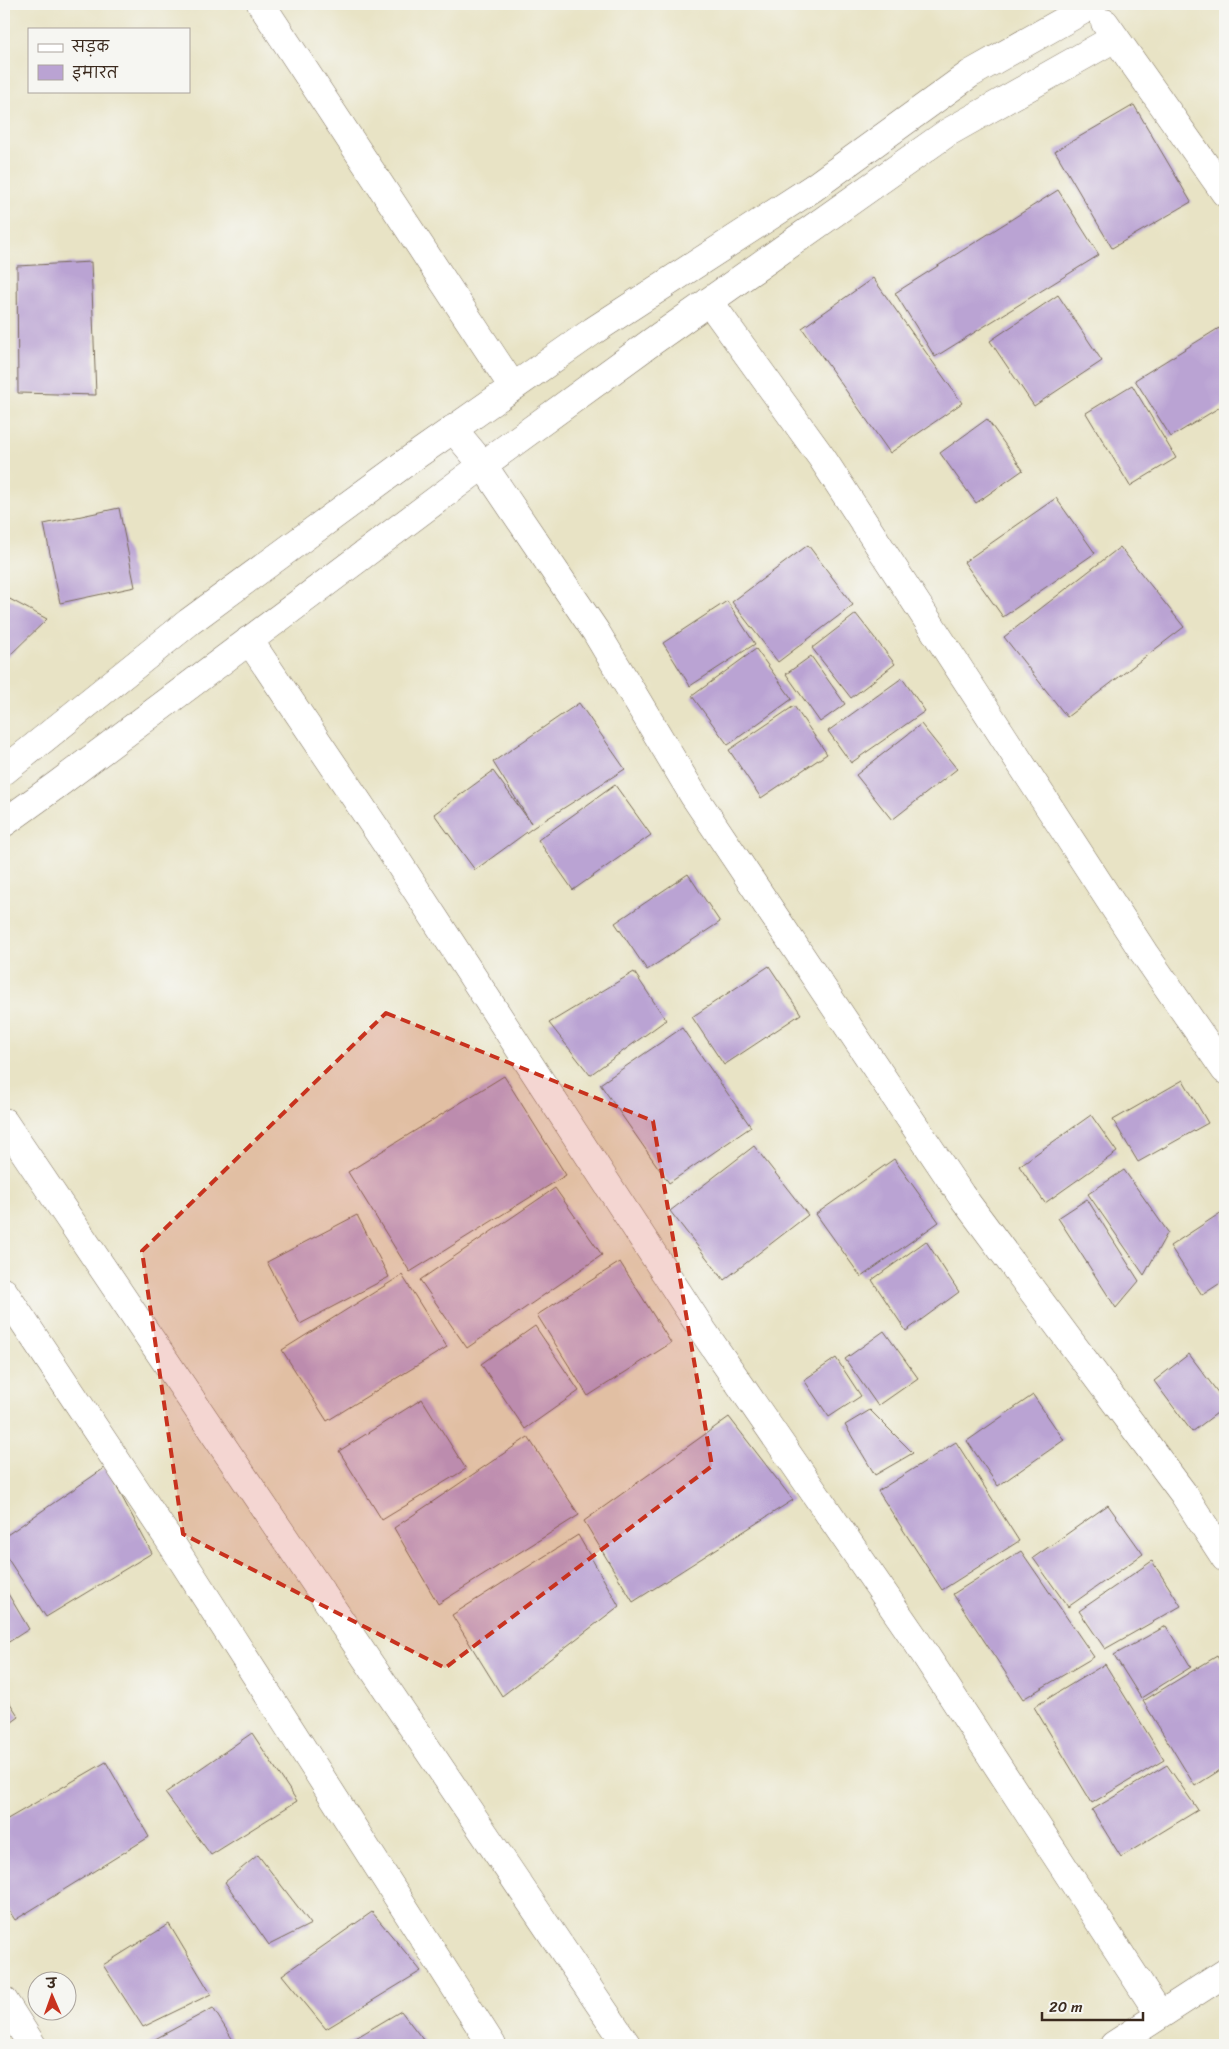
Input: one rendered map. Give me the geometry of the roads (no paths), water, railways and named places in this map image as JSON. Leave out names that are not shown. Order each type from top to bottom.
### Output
[{"type":"street","points":[[261,4],[513,387]]},
{"type":"street","points":[[4,771],[189,622],[453,429],[594,330],[813,188],[970,74],[1091,4],[1225,193]]},
{"type":"street","points":[[4,823],[483,465],[709,301],[947,133],[1115,38]]},
{"type":"street","points":[[709,301],[822,458],[1144,953],[1225,1070]]},
{"type":"street","points":[[453,429],[483,465],[596,632],[694,796],[961,1195],[1183,1493],[1225,1558]]},
{"type":"street","points":[[249,640],[385,842],[703,1331],[916,1640],[1160,2015]]},
{"type":"street","points":[[4,1122],[627,2045]]},
{"type":"street","points":[[4,1292],[168,1538],[492,2045]]},
{"type":"street","points":[[1114,2045],[1225,1973]]},
{"type":"street","points":[[4,2001],[32,2045]]}]
